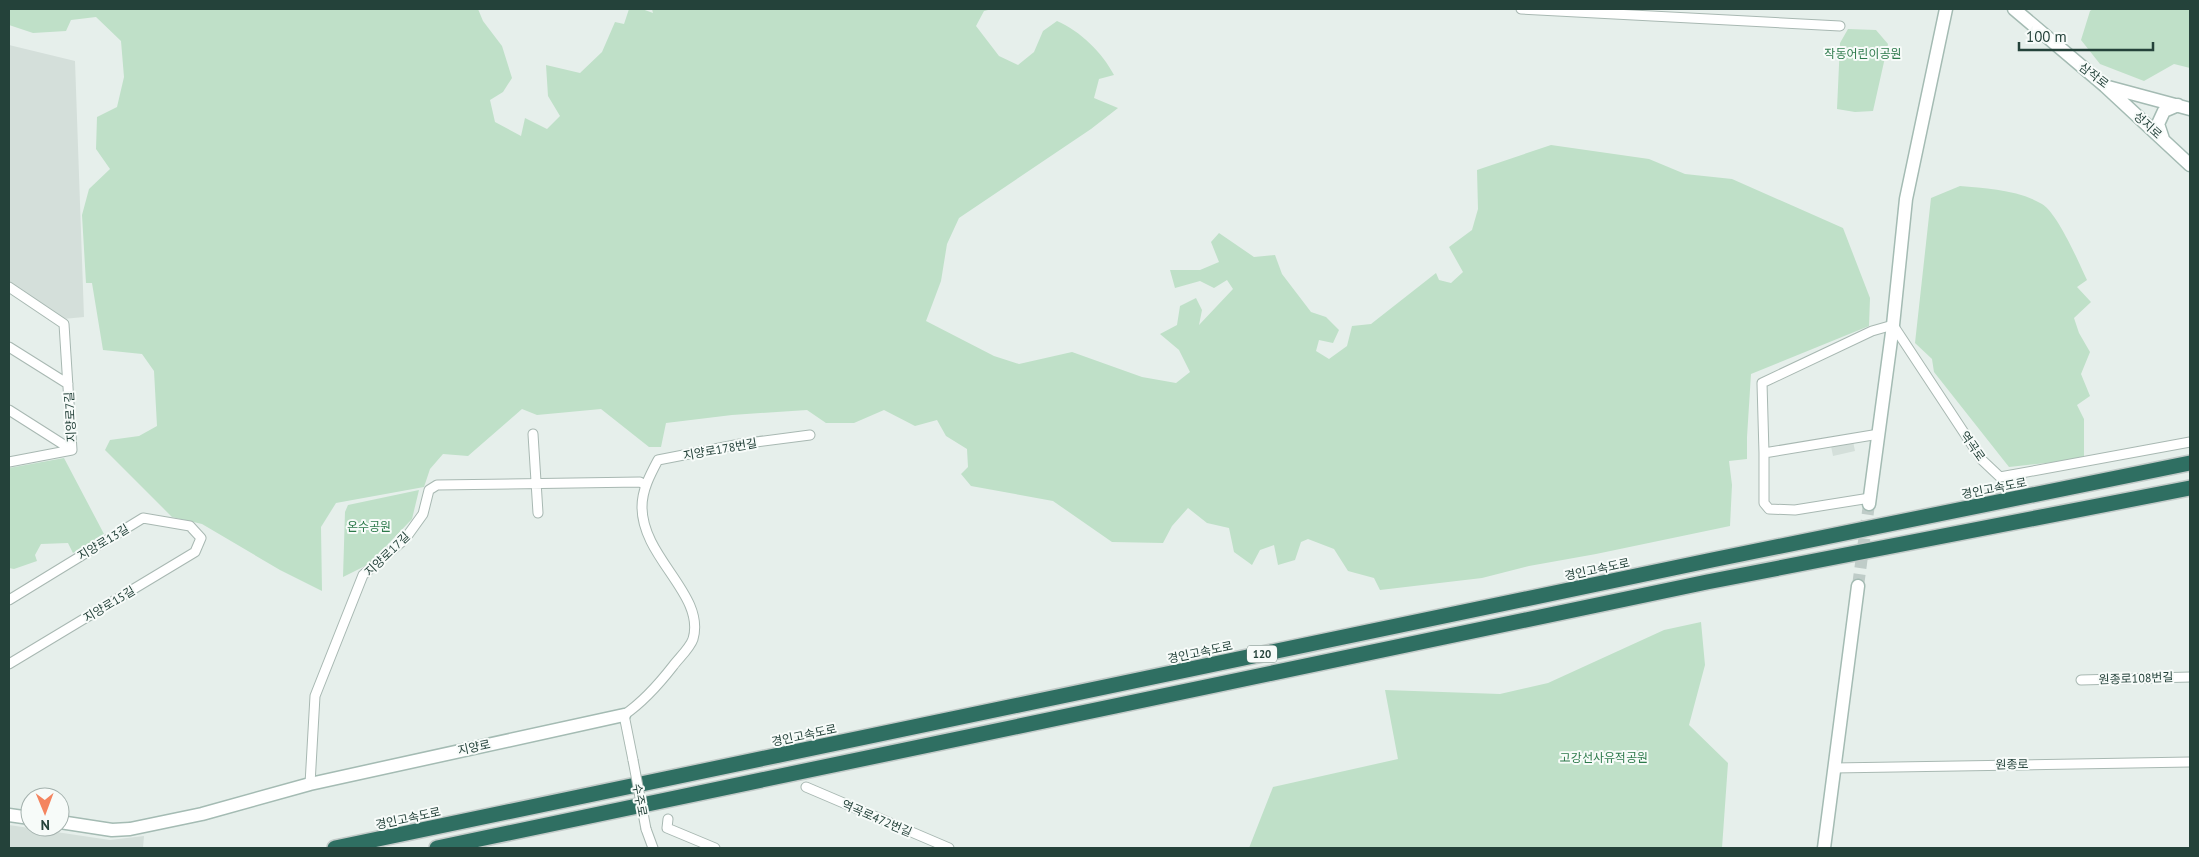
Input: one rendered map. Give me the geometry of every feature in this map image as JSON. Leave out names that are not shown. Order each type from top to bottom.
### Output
[{"type":"highway","name":"경인고속도로","points":[[335,848],[1712,560],[2190,463]]},
{"type":"highway","name":"120","points":[[437,848],[1707,582],[2190,488]]},
{"type":"street","points":[[1520,9],[1840,26]]},
{"type":"street","points":[[1893,325],[1872,331],[1762,383],[1764,503],[1769,509],[1795,510],[1869,501],[1893,325],[1906,198],[1946,9]]},
{"type":"street","name":"삼작로","points":[[2014,9],[2105,86],[2184,107]]},
{"type":"street","name":"성지로","points":[[2105,86],[2190,165]]},
{"type":"street","points":[[2163,139],[2158,124],[2164,111],[2184,107]]},
{"type":"street","name":"지양로7길","points":[[9,287],[64,324],[72,450]]},
{"type":"street","name":"역곡로","points":[[1893,325],[1982,460],[2000,477],[2190,442]]},
{"type":"street","name":"지양로7길","points":[[9,347],[68,384]]},
{"type":"street","points":[[9,410],[72,450]]},
{"type":"street","points":[[533,434],[538,484],[538,512]]},
{"type":"street","points":[[1764,453],[1879,434]]},
{"type":"street","name":"지양로178번길","points":[[646,485],[658,460],[740,444],[810,435]]},
{"type":"street","points":[[9,462],[72,450]]},
{"type":"street","name":"지양로17길","points":[[310,784],[315,696],[363,575],[405,539],[422,514],[429,490],[437,485],[640,482],[646,485]]},
{"type":"street","points":[[624,715],[664,678],[693,640],[695,624],[689,600],[653,549],[645,529],[642,507],[646,485]]},
{"type":"street","name":"지양로13길","points":[[9,600],[143,518],[190,526],[201,538]]},
{"type":"street","name":"지양로15길","points":[[9,664],[195,552],[201,538]]},
{"type":"street","points":[[1824,848],[1858,586]]},
{"type":"street","name":"원종로108번길","points":[[2081,680],[2190,677]]},
{"type":"street","name":"지양로","points":[[70,824],[112,830],[130,829],[212,812],[310,784],[624,715]]},
{"type":"street","name":"수주로","points":[[624,715],[646,829],[653,848]]},
{"type":"street","name":"원종로","points":[[1834,768],[2190,762]]},
{"type":"street","name":"역곡로472번길","points":[[806,787],[949,848]]},
{"type":"street","points":[[668,819],[667,828],[715,848]]},
{"type":"shaded area","points":[[9,45],[75,61],[84,317],[63,319],[9,281]]},
{"type":"shaded area","points":[[1853,441],[1855,451],[1833,456],[1831,446]]},
{"type":"shaded area","points":[[9,825],[20,827],[20,837],[70,837],[70,834],[110,840],[144,836],[143,848],[9,848]]},
{"type":"green space","points":[[9,9],[478,9],[483,21],[502,46],[512,78],[503,92],[490,100],[495,122],[521,136],[525,118],[547,129],[560,116],[548,96],[546,65],[580,73],[602,52],[615,22],[624,24],[629,9],[642,9],[653,13],[652,9],[992,9],[984,11],[976,26],[999,56],[1018,65],[1034,52],[1043,31],[1057,21],[1082,36],[1097,50],[1109,66],[1114,75],[1099,79],[1094,98],[1118,108],[1091,129],[959,218],[947,244],[941,281],[926,321],[994,356],[1019,364],[1072,352],[1142,377],[1176,383],[1190,372],[1179,350],[1160,334],[1177,325],[1180,306],[1196,298],[1202,310],[1199,325],[1233,289],[1227,280],[1214,288],[1200,281],[1175,288],[1170,270],[1200,270],[1219,262],[1211,242],[1219,233],[1254,257],[1275,255],[1282,274],[1311,312],[1326,317],[1339,330],[1333,343],[1319,340],[1316,351],[1329,359],[1347,346],[1352,326],[1371,324],[1436,273],[1439,280],[1451,283],[1463,272],[1449,247],[1472,230],[1478,209],[1477,170],[1551,145],[1649,159],[1685,174],[1732,179],[1843,228],[1870,298],[1869,326],[1751,374],[1747,459],[1729,461],[1732,485],[1730,526],[1529,566],[1482,578],[1380,590],[1374,578],[1348,571],[1334,549],[1308,539],[1301,542],[1295,560],[1278,565],[1274,545],[1260,550],[1252,565],[1234,552],[1229,528],[1207,523],[1188,508],[1172,526],[1163,543],[1112,542],[1053,501],[971,486],[961,474],[968,467],[967,449],[946,436],[937,420],[915,426],[884,410],[854,423],[826,423],[807,410],[732,415],[666,423],[661,447],[649,447],[601,409],[537,415],[522,409],[468,456],[443,454],[430,469],[424,487],[336,503],[321,527],[322,591],[280,570],[202,524],[172,517],[105,450],[110,440],[139,436],[157,426],[154,371],[142,354],[103,350],[92,283],[86,283],[82,215],[89,189],[110,169],[96,149],[97,117],[117,107],[124,77],[121,41],[96,17],[71,20],[66,31],[33,33],[9,25]]},
{"type":"green space","points":[[2093,9],[2190,9],[2190,68],[2174,64],[2144,81],[2100,64],[2081,40],[2090,11]]},
{"type":"green space","name":"작동어린이공원","points":[[1848,29],[1876,30],[1888,44],[1873,111],[1855,112],[1837,109],[1840,43]]},
{"type":"green space","points":[[1960,186],[2013,193],[2042,204],[2055,217],[2061,227],[2087,280],[2077,287],[2091,302],[2074,318],[2079,333],[2090,352],[2081,374],[2090,396],[2077,405],[2084,419],[2084,459],[2009,467],[1934,372],[1932,359],[1915,343],[1931,198]]},
{"type":"green space","points":[[64,458],[104,534],[73,553],[68,543],[41,544],[35,555],[37,561],[14,569],[9,568],[9,468]]},
{"type":"green space","name":"온수공원","points":[[419,490],[412,519],[369,564],[343,577],[345,512],[348,505]]},
{"type":"green space","name":"고강선사유적공원","points":[[1701,622],[1705,665],[1689,725],[1728,763],[1722,848],[1249,848],[1273,787],[1398,759],[1385,690],[1500,694],[1548,683],[1664,630]]},
{"type":"tunnel","points":[[1858,586],[1869,504]]}]
